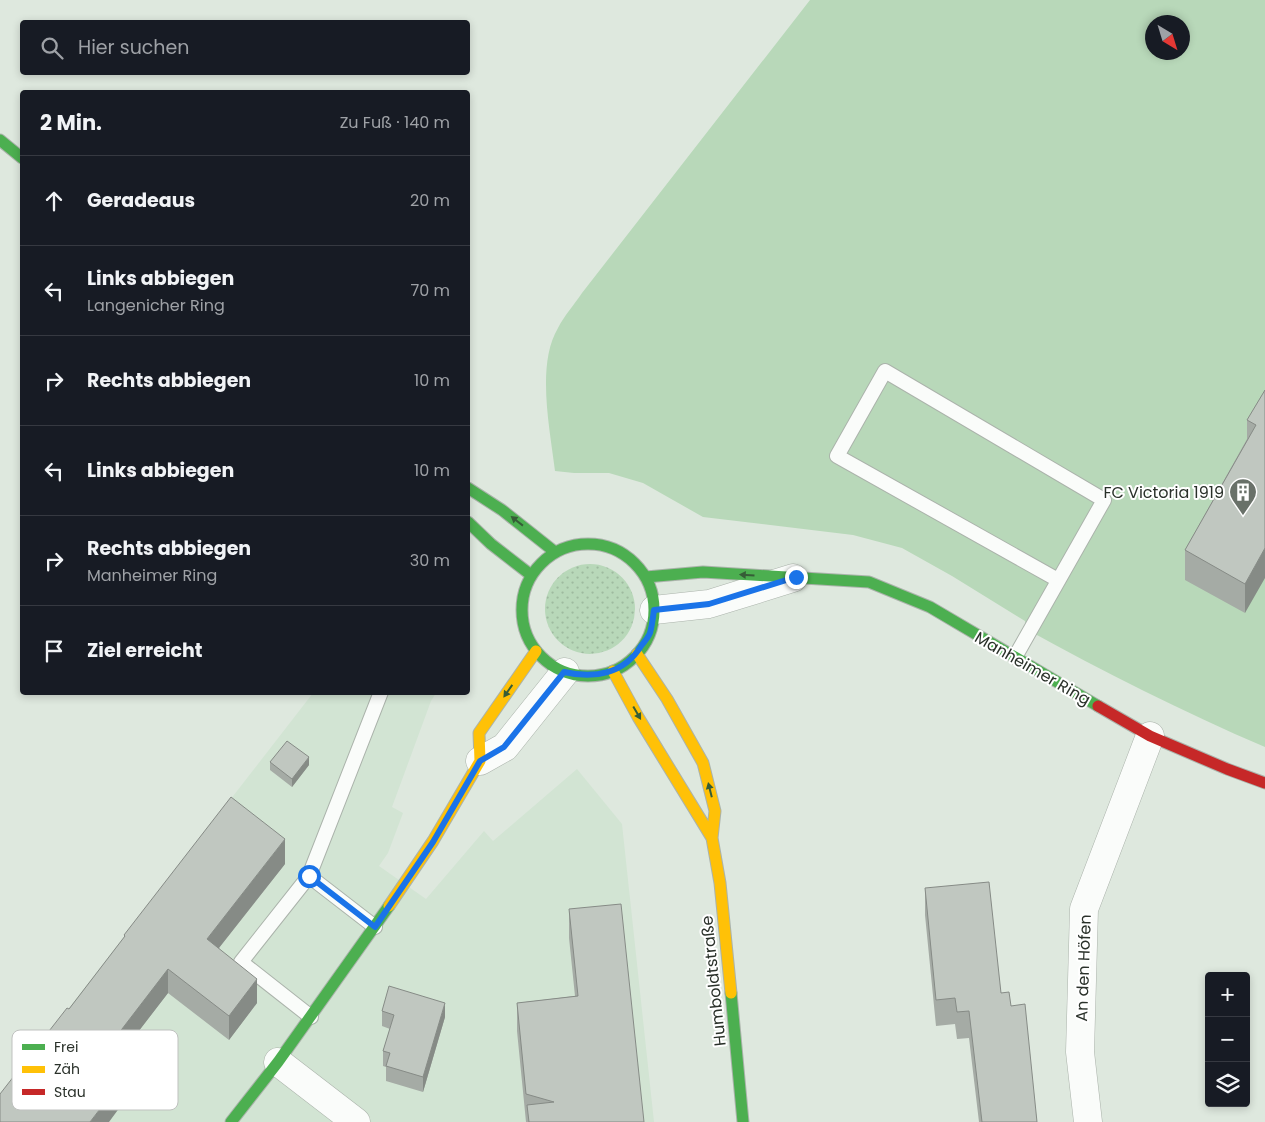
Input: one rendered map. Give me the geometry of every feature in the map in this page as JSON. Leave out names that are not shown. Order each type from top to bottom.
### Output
[{"type":"street","points":[[0,140],[20,156]]},
{"type":"street","points":[[470,489],[512,518],[554,552]]},
{"type":"street","points":[[470,524],[491,544],[531,575]]},
{"type":"street","points":[[574,544],[595,544],[616,549],[633,561],[646,577],[652,593],[654,610],[650,633],[636,654],[626,664],[613,671],[597,675],[580,676],[564,672],[549,663],[536,651],[526,634],[522,614],[523,594],[531,575],[554,552],[574,544]]},
{"type":"street","name":"Manheimer Ring","points":[[646,577],[703,572],[869,582],[930,607],[1150,736],[1227,770],[1265,783]]},
{"type":"street","name":"Manheimer Ring","points":[[654,610],[709,604],[796,577]]},
{"type":"street","points":[[480,761],[479,733],[536,651]]},
{"type":"street","name":"Humboldtstraße","points":[[636,654],[667,700],[703,763],[715,811],[712,838],[720,883],[743,1122]]},
{"type":"street","name":"Humboldtstraße","points":[[613,671],[712,838]]},
{"type":"street","points":[[232,1122],[311,1017],[375,927],[433,842],[480,761],[504,747],[564,672]]},
{"type":"street","name":"An den Höfen","points":[[1088,1122],[1080,1052],[1084,908],[1150,736]]},
{"type":"street","points":[[278,1062],[356,1122]]},
{"type":"lane","points":[[1015,657],[1104,500],[885,371],[837,456],[1058,580]]},
{"type":"lane","points":[[311,1017],[241,962],[309,876],[380,695]]},
{"type":"lane","points":[[309,876],[375,927]]},
{"type":"shaded area","points":[[311,695],[435,695],[392,807],[403,813],[388,853],[379,866],[426,899],[484,831],[493,841],[577,769],[622,824],[654,1122],[0,1122],[0,1097],[12,1082],[12,1110],[178,1110],[178,1030],[52,1030]]},
{"type":"green space","points":[[810,0],[1265,0],[1265,747],[1144,691],[1026,629],[1025,621],[902,548],[853,535],[703,517],[643,483],[609,473],[555,471],[546,398],[546,378],[551,343],[566,315]]},
{"type":"green space","points":[[590,564],[607,568],[622,577],[631,592],[635,609],[631,626],[622,641],[607,650],[590,654],[573,650],[558,641],[549,626],[545,609],[549,592],[558,577],[573,568]]},
{"type":"building","name":"FC Victoria 1919","points":[[1265,390],[1265,548],[1245,584],[1185,550],[1256,425],[1247,420]]},
{"type":"building","points":[[287,741],[309,757],[292,779],[270,762]]},
{"type":"building","points":[[231,797],[285,839],[207,939],[257,979],[229,1016],[168,969],[121,1030],[50,1030],[67,1008],[69,1009]]},
{"type":"building","points":[[989,882],[1001,993],[1009,992],[1011,1006],[1025,1004],[1037,1122],[982,1122],[969,1011],[957,1012],[955,998],[936,1000],[925,888]]},
{"type":"building","points":[[621,904],[644,1122],[529,1122],[527,1105],[554,1102],[526,1094],[517,1003],[578,996],[569,909]]},
{"type":"building","points":[[389,986],[445,1003],[423,1077],[386,1066],[390,1053],[383,1051],[394,1015],[382,1011]]},
{"type":"building","points":[[12,1079],[12,1110],[99,1110],[90,1122],[0,1122],[0,1094]]},
{"type":"traffic: fast","points":[[0,140],[20,156]]},
{"type":"traffic: fast","points":[[470,489],[502,510],[555,552]]},
{"type":"traffic: fast","points":[[470,524],[491,544],[531,575]]},
{"type":"traffic: fast","points":[[588,544],[601,545],[613,549],[635,563],[649,585],[653,597],[654,610],[653,623],[649,635],[635,657],[613,671],[601,675],[588,676],[575,675],[563,671],[541,657],[527,635],[523,623],[522,610],[523,597],[527,585],[541,563],[563,549],[575,545],[588,544]]},
{"type":"traffic: fast","points":[[646,577],[703,572],[869,582],[930,607],[1098,706]]},
{"type":"traffic: fast","points":[[231,1122],[278,1062],[389,906]]},
{"type":"traffic: fast","points":[[731,993],[743,1122]]},
{"type":"traffic: slow","points":[[389,906],[433,841],[480,761],[479,733],[536,651]]},
{"type":"traffic: slow","points":[[637,654],[667,699],[703,763],[715,811],[712,838],[720,883],[731,993]]},
{"type":"traffic: slow","points":[[613,671],[638,717],[712,838]]},
{"type":"traffic: jam","points":[[1098,706],[1150,736],[1265,783]]},
{"type":"place","name":"FC Victoria 1919","points":[[1243,516]]},
{"type":"route","points":[[309,876],[375,927],[433,842],[480,761],[504,747],[564,672],[580,676],[597,675],[613,671],[626,664],[636,654],[650,633],[654,610],[709,604],[796,577]]}]
